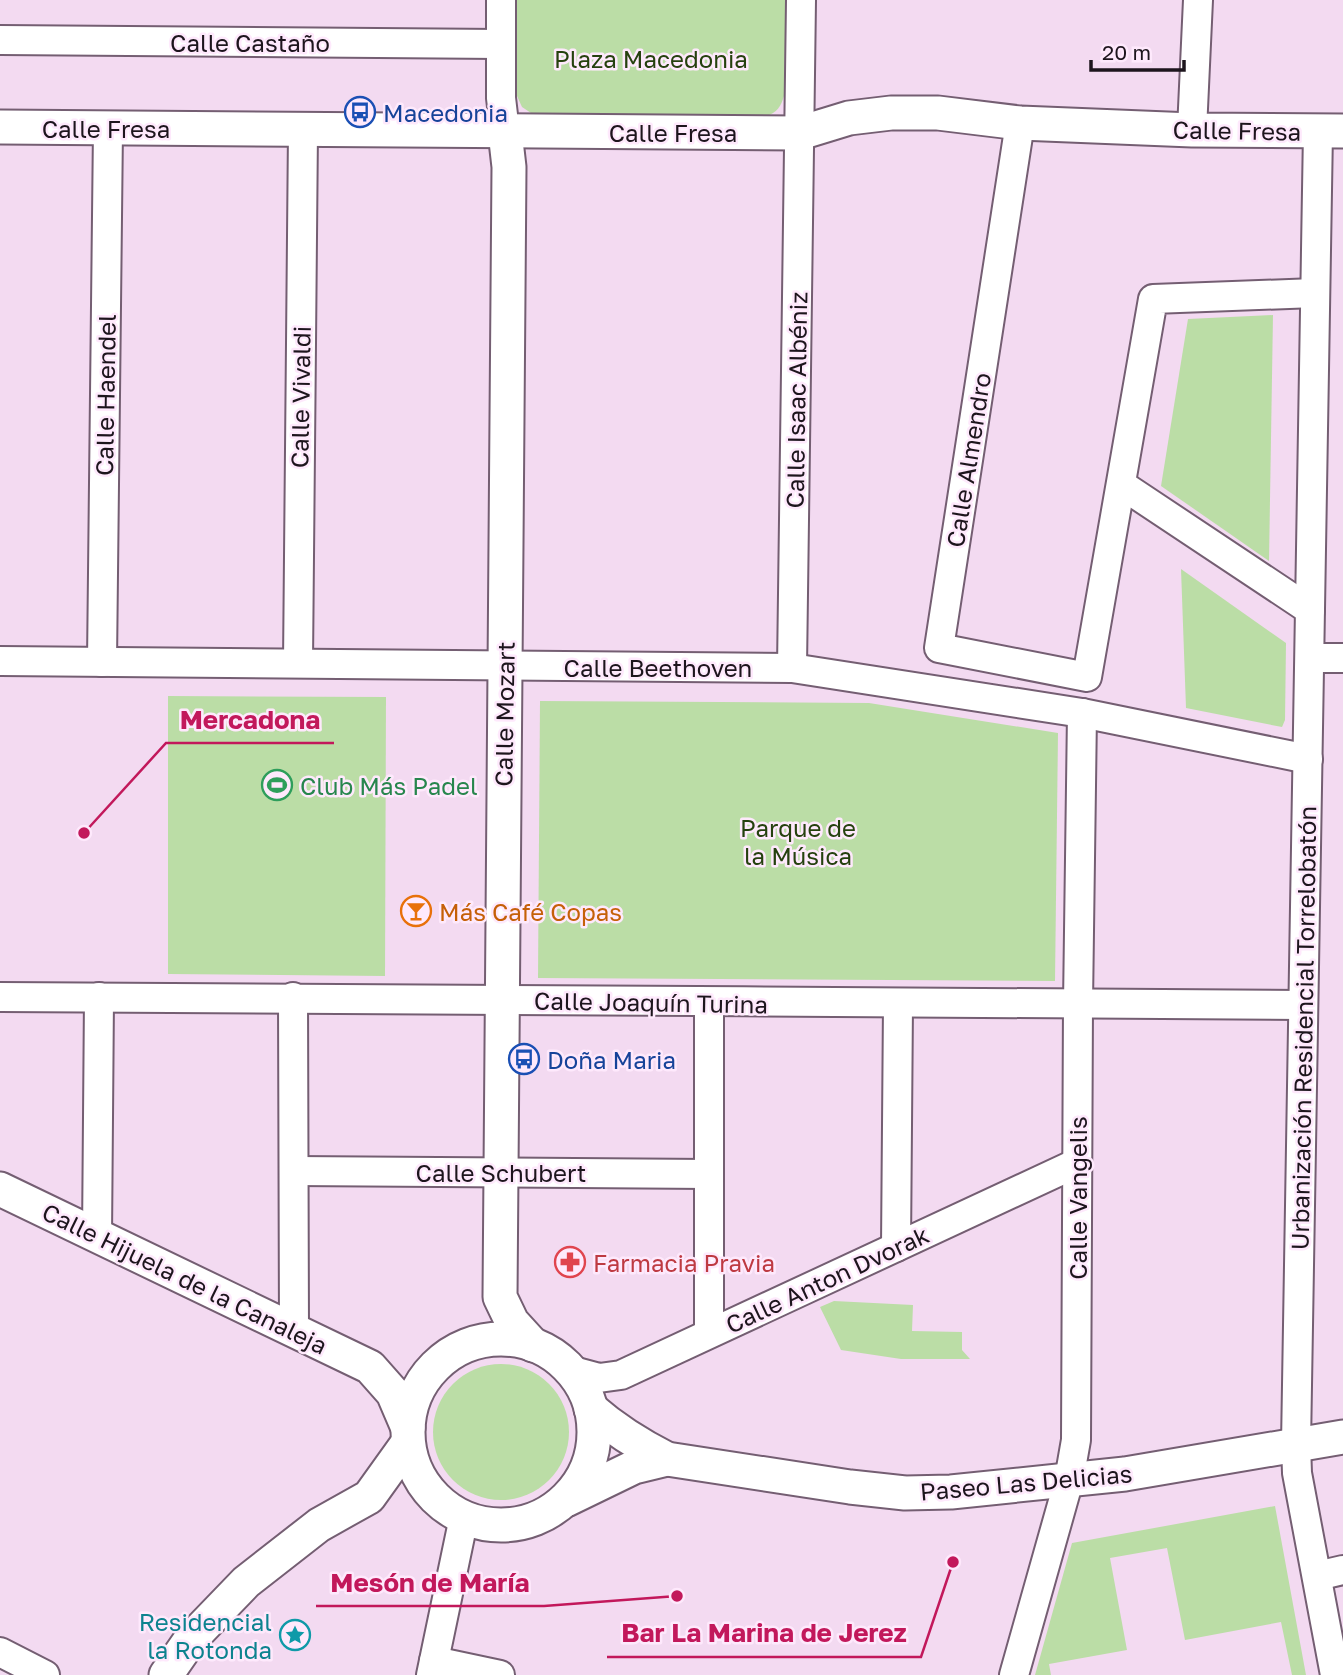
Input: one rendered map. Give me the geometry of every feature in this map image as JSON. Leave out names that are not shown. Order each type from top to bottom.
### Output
[{"type":"street","points":[[501,0],[501,98],[505,132]]},
{"type":"street","points":[[800,133],[801,0]]},
{"type":"street","points":[[1192,130],[1198,0]]},
{"type":"street","name":"Calle Castaño","points":[[0,40],[500,44]]},
{"type":"street","name":"Calle Fresa","points":[[0,127],[800,133],[849,118],[891,113],[938,113],[1020,123],[1192,130],[1330,131]]},
{"type":"street","name":"Calle Almendro","points":[[1020,123],[939,648],[1087,677],[1122,485]]},
{"type":"street","name":"Calle Haendel","points":[[102,662],[108,128]]},
{"type":"street","name":"Calle Vivaldi","points":[[298,663],[303,130]]},
{"type":"street","name":"Urbanización Residencial Torrelobatón","points":[[1330,131],[1315,293],[1296,1446],[1297,1473],[1330,1573],[1335,1675]]},
{"type":"street","name":"Calle Mozart","points":[[505,132],[509,181],[500,1297],[512,1322],[533,1345]]},
{"type":"street","name":"Calle Isaac Albéniz","points":[[792,668],[800,133]]},
{"type":"street","points":[[1310,610],[1122,485],[1153,299],[1315,293]]},
{"type":"street","points":[[1310,659],[1343,658]]},
{"type":"street","name":"Calle Beethoven","points":[[0,661],[792,668],[1082,713],[1308,759]]},
{"type":"street","name":"Calle Vangelis","points":[[1014,1675],[1069,1480],[1076,1440],[1077,1004],[1082,713]]},
{"type":"street","name":"Calle Joaquín Turina","points":[[0,997],[1302,1005]]},
{"type":"street","points":[[97,1237],[99,997]]},
{"type":"street","points":[[293,997],[294,1331]]},
{"type":"street","points":[[709,1002],[709,1333]]},
{"type":"street","points":[[895,1247],[898,1003]]},
{"type":"street","name":"Calle Anton Dvorak","points":[[573,1371],[599,1378],[621,1375],[1077,1163]]},
{"type":"street","name":"Calle Schubert","points":[[294,1171],[709,1174]]},
{"type":"street","name":"Calle Hijuela de la Canaleja","points":[[0,1189],[370,1367],[405,1369],[450,1354]]},
{"type":"street","points":[[455,1513],[436,1500],[418,1478],[408,1436],[408,1418],[417,1389],[450,1354],[487,1322],[500,1297]]},
{"type":"street","points":[[369,1497],[408,1498],[486,1524],[514,1524],[541,1516],[565,1501],[582,1478],[593,1452],[595,1424],[588,1396],[573,1371],[551,1352],[524,1340],[496,1338],[450,1354]]},
{"type":"street","name":"Calle Hijuela de la Canaleja","points":[[370,1367],[393,1393],[408,1436]]},
{"type":"street","name":"Paseo Las Delicias","points":[[591,1409],[641,1447],[667,1459],[905,1493],[951,1492],[1069,1480],[1185,1465],[1343,1437]]},
{"type":"street","points":[[166,1675],[191,1639],[246,1582],[319,1525],[369,1497],[408,1436]]},
{"type":"street","name":"Paseo Las Delicias","points":[[565,1501],[634,1467],[667,1459]]},
{"type":"street","points":[[455,1513],[433,1668],[500,1675]]},
{"type":"street","points":[[0,1652],[45,1675]]},
{"type":"green space","name":"Plaza Macedonia","points":[[517,0],[786,0],[783,100],[776,111],[766,116],[531,113],[522,107],[517,96]]},
{"type":"green space","points":[[1273,315],[1269,561],[1161,486],[1188,319]]},
{"type":"green space","points":[[1181,569],[1286,643],[1285,720],[1282,727],[1186,708]]},
{"type":"green space","name":"Club Más Padel","points":[[168,696],[386,697],[385,976],[168,974]]},
{"type":"green space","name":"Parque de la Música","points":[[540,701],[869,703],[1058,733],[1055,981],[538,978]]},
{"type":"green space","points":[[834,1301],[913,1305],[912,1331],[962,1332],[962,1350],[970,1359],[901,1359],[841,1350],[820,1307]]},
{"type":"green space","points":[[501,1364],[527,1369],[549,1384],[564,1406],[569,1432],[564,1458],[549,1480],[527,1495],[501,1500],[475,1495],[453,1480],[438,1458],[433,1432],[438,1406],[453,1384],[475,1369]]},
{"type":"green space","points":[[1275,1506],[1306,1675],[1292,1675],[1281,1622],[1185,1640],[1167,1548],[1110,1558],[1127,1650],[1049,1664],[1051,1675],[1035,1675],[1072,1543]]},
{"type":"place","name":"Macedonia","points":[[360,112]]},
{"type":"place","name":"Club Más Padel","points":[[277,785]]},
{"type":"place","name":"Mercadona","points":[[84,833]]},
{"type":"place","name":"Más Café Copas","points":[[416,911]]},
{"type":"place","name":"Doña Maria","points":[[524,1059]]},
{"type":"place","name":"Farmacia Pravia","points":[[570,1262]]},
{"type":"place","name":"Bar La Marina de Jerez","points":[[953,1562]]},
{"type":"place","name":"Mesón de María","points":[[677,1596]]},
{"type":"place","name":"Residencial la Rotonda","points":[[295,1635]]}]
